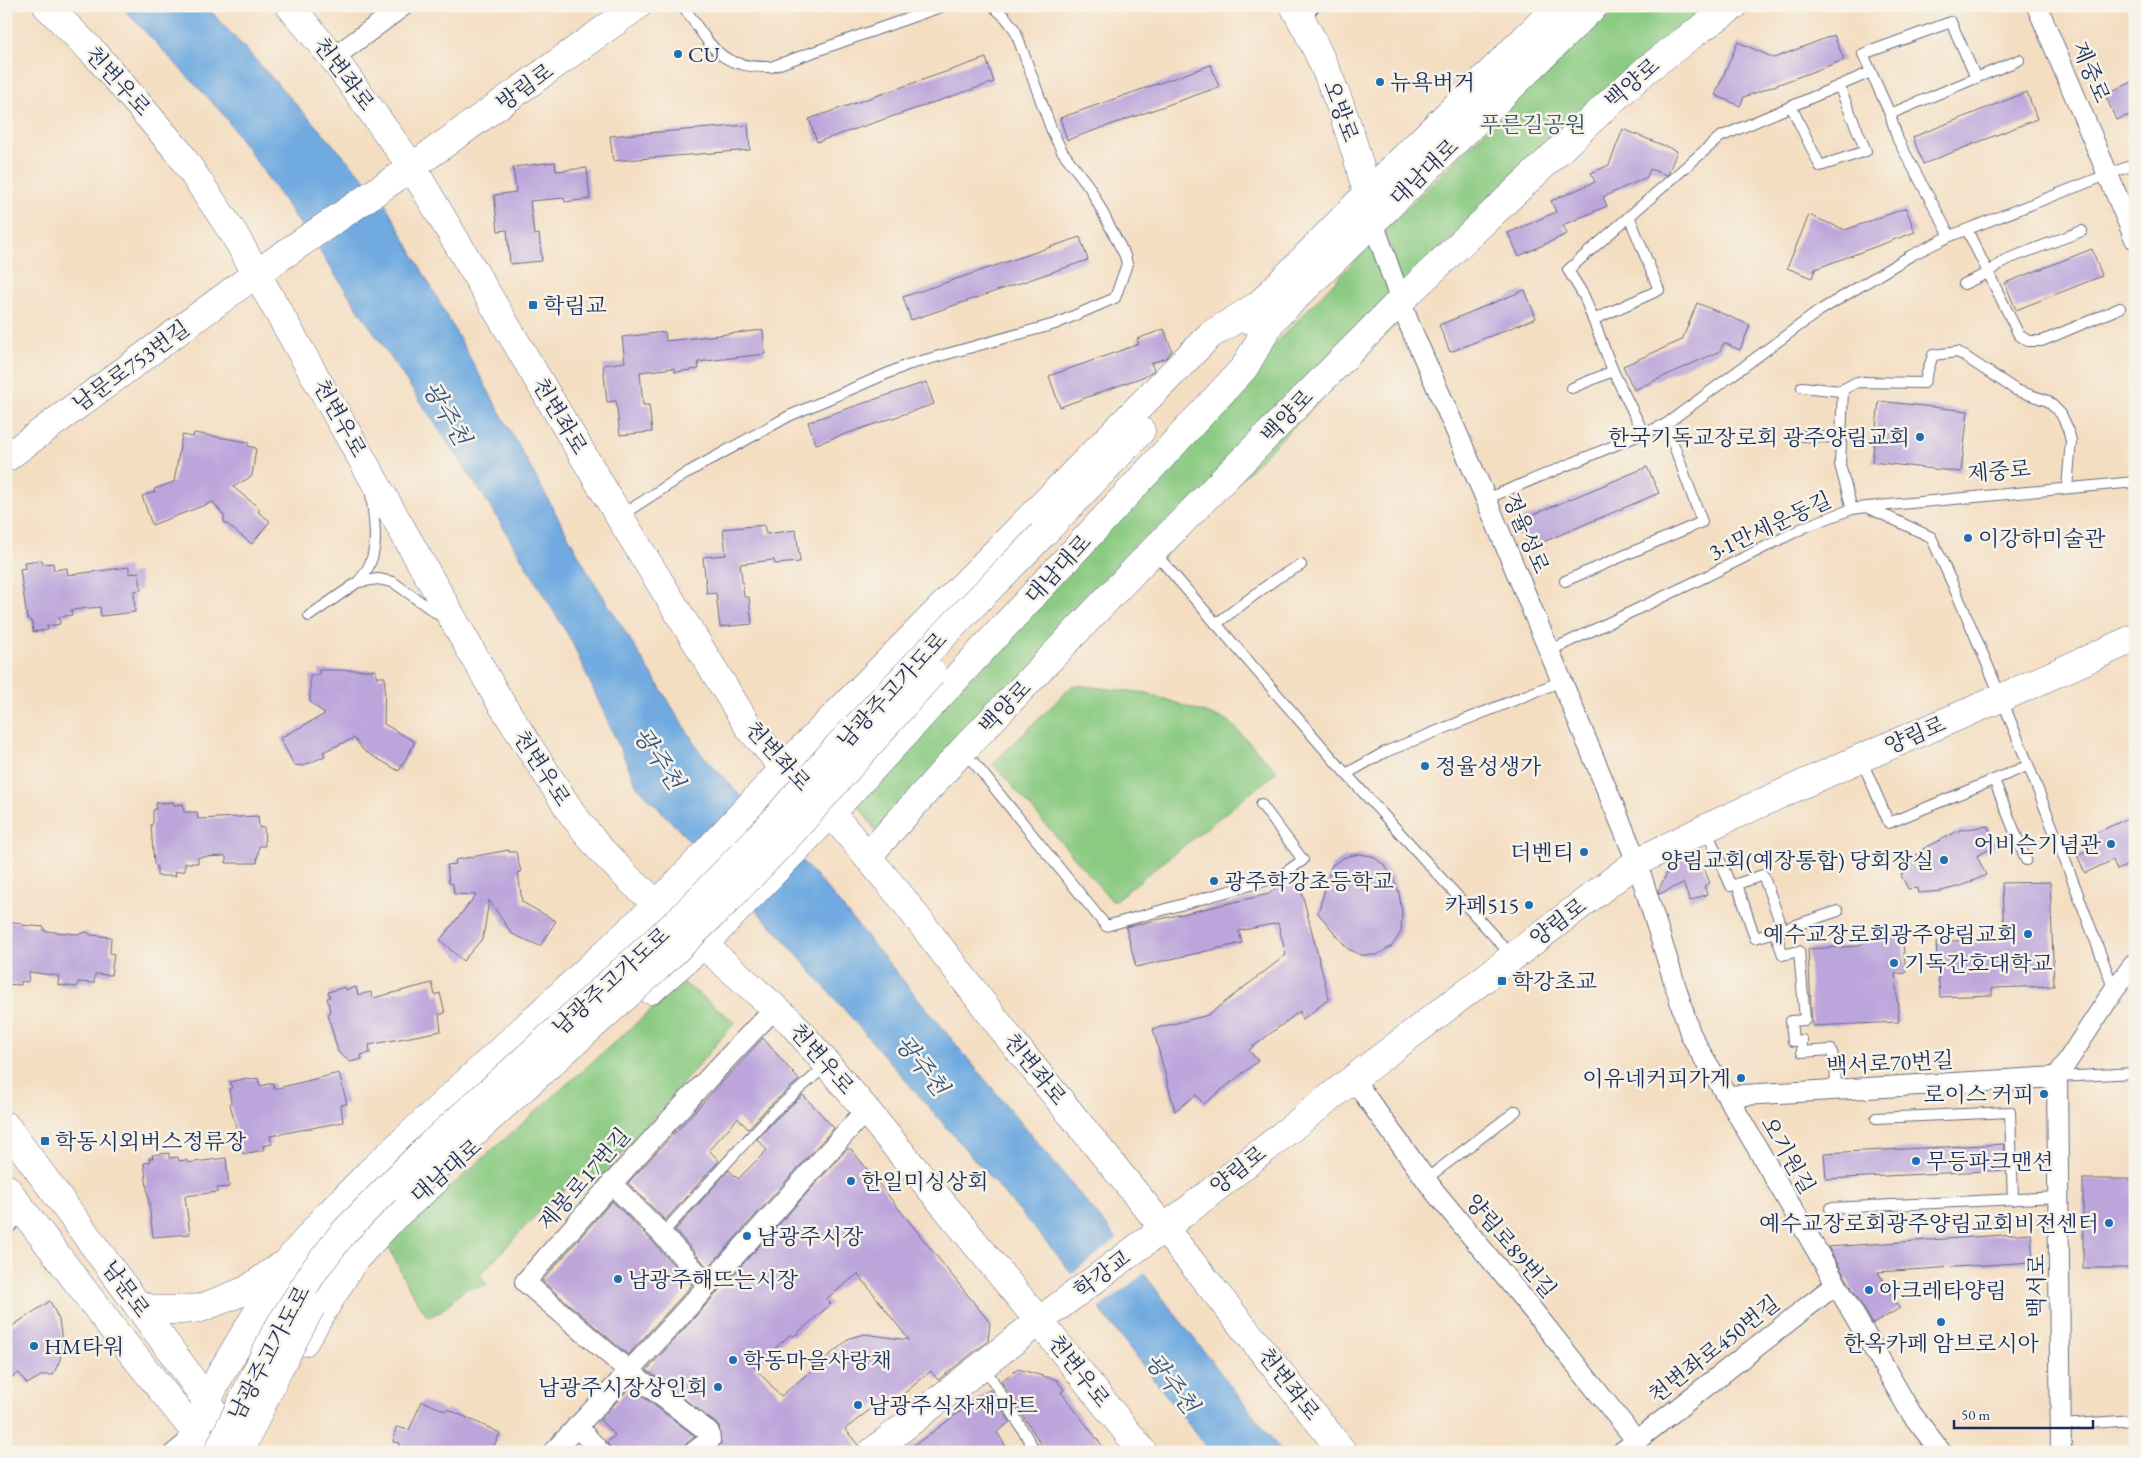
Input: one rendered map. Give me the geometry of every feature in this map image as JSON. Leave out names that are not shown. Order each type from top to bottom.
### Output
[{"type":"main road","name":"천변우로","points":[[47,6],[97,56],[178,151],[234,234],[499,700],[573,814],[599,848],[657,905],[704,943],[791,1022],[1040,1321],[1143,1452]]},
{"type":"main road","name":"천변좌로","points":[[290,6],[333,58],[412,168],[619,516],[748,726],[785,769],[831,813],[902,898],[1014,1044],[1164,1228],[1342,1452]]},
{"type":"main road","name":"방림로","points":[[257,273],[412,168],[637,6]]},
{"type":"main road","name":"대남대로","points":[[1047,542],[1266,311],[1367,194],[1558,6]]},
{"type":"main road","name":"대남대로","points":[[657,905],[803,748],[1210,335],[1266,311],[1373,222],[1594,6]]},
{"type":"main road","name":"백양로","points":[[867,857],[962,751],[1153,551],[1400,301],[1646,70],[1690,36],[1734,6]]},
{"type":"main road","name":"오방로","points":[[1304,11],[1350,132],[1373,222]]},
{"type":"main road","name":"남문로753번길","points":[[6,458],[257,273]]},
{"type":"main road","name":"대남대로","points":[[253,1452],[266,1418],[302,1344],[354,1260],[394,1217],[704,943],[831,813],[1244,368],[1266,311]]},
{"type":"main road","name":"남광주고가도로","points":[[218,1452],[275,1333],[316,1268],[343,1233],[428,1147],[682,918],[772,823],[838,746],[967,611],[1047,542]]},
{"type":"main road","name":"남광주고가도로","points":[[240,1452],[277,1372],[310,1308],[337,1267],[368,1230],[401,1195],[440,1163],[657,968],[728,900],[786,839],[1047,542]]},
{"type":"main road","name":"양림로","points":[[1164,1228],[1353,1079],[1637,862],[1706,828],[1861,758],[2135,638]]},
{"type":"main road","points":[[198,1445],[206,1403],[221,1373],[289,1260],[326,1217],[369,1173],[657,905]]},
{"type":"main road","name":"남문로","points":[[6,1126],[137,1304],[206,1403],[245,1452]]},
{"type":"main road","name":"남문로","points":[[6,1188],[15,1217],[116,1333],[198,1445]]},
{"type":"main road","name":"학강교","points":[[1040,1321],[1164,1228]]},
{"type":"main road","points":[[137,1304],[155,1310],[201,1308],[247,1290],[289,1260]]},
{"type":"main road","points":[[872,1452],[1040,1321]]},
{"type":"street","points":[[333,58],[402,6]]},
{"type":"street","name":"제중로","points":[[2037,6],[2135,239]]},
{"type":"street","name":"정율성로","points":[[1373,222],[1400,301],[1486,499],[1637,862]]},
{"type":"street","name":"오기원길","points":[[1637,862],[1690,1033],[1698,1050],[1727,1096],[1911,1413],[1941,1452]]},
{"type":"street","points":[[2057,1077],[2114,990],[2135,963]]},
{"type":"street","name":"제봉로17번길","points":[[694,1452],[710,1440],[709,1432],[630,1372],[525,1282],[611,1182],[774,1008]]},
{"type":"street","name":"백서로70번길","points":[[1727,1096],[2057,1077]]},
{"type":"street","name":"백서로","points":[[2057,1077],[2060,1452]]},
{"type":"street","name":"양림로89번길","points":[[1353,1079],[1426,1179],[1629,1446]]},
{"type":"street","points":[[553,1452],[630,1372],[707,1284],[866,1110]]},
{"type":"street","points":[[611,1182],[707,1284]]},
{"type":"street","name":"천변좌로450번길","points":[[1629,1446],[1835,1285]]},
{"type":"street","points":[[577,1426],[600,1452]]},
{"type":"lane","points":[[683,6],[711,45],[724,58],[751,67],[771,67],[943,6]]},
{"type":"lane","points":[[619,516],[690,471],[789,416],[907,364],[1055,324],[1115,298],[1127,264],[1125,256],[1090,188],[1062,151],[1052,131],[1015,30],[993,6]]},
{"type":"lane","points":[[1950,236],[1898,140],[1890,114],[1863,54],[1951,22],[1976,78]]},
{"type":"lane","points":[[1890,114],[2019,60]]},
{"type":"lane","points":[[1644,434],[1613,371],[1584,296],[1568,270],[1720,137],[1871,72]]},
{"type":"lane","points":[[1791,106],[1820,166],[1866,151],[1839,86]]},
{"type":"lane","points":[[1486,499],[1666,424],[1819,311],[1910,256],[1950,236],[2135,164]]},
{"type":"lane","points":[[1593,320],[1658,290],[1629,216]]},
{"type":"lane","points":[[1967,230],[2019,335],[2028,341],[2042,341],[2120,308]]},
{"type":"lane","points":[[1964,284],[1988,273],[2005,260],[2082,231]]},
{"type":"lane","points":[[1802,388],[1843,390],[1857,382],[1924,383],[1933,355],[1958,352],[2016,390],[2048,401],[2061,414],[2071,441],[2067,488]]},
{"type":"lane","points":[[1572,388],[1613,371]]},
{"type":"lane","points":[[1843,390],[1840,465],[1852,509]]},
{"type":"lane","points":[[1565,581],[1702,522],[1666,424]]},
{"type":"lane","points":[[1802,436],[1841,438]]},
{"type":"lane","points":[[309,616],[358,582],[369,568],[376,548],[369,471]]},
{"type":"lane","name":"제중로","points":[[1868,507],[2135,482]]},
{"type":"lane","name":"3·1만세운동길","points":[[1549,651],[1807,526],[1852,509],[1868,507],[1932,537],[1966,612],[2001,698]]},
{"type":"lane","points":[[1153,551],[1346,774],[1512,956]]},
{"type":"lane","points":[[1216,624],[1277,578],[1301,564]]},
{"type":"lane","points":[[358,582],[378,579],[393,582],[460,631]]},
{"type":"lane","points":[[1346,774],[1384,752],[1562,681]]},
{"type":"lane","points":[[2001,698],[2060,846],[2114,990]]},
{"type":"lane","points":[[962,751],[975,764],[1106,926],[1279,877],[1303,860],[1261,804]]},
{"type":"lane","points":[[1861,758],[1889,823],[2027,766]]},
{"type":"lane","points":[[1994,780],[2026,860]]},
{"type":"lane","points":[[1706,828],[1731,886],[1763,875],[1779,931],[1783,955],[1799,951],[1804,1020],[1792,1021],[1793,1041],[1802,1040],[1802,1052],[1831,1050],[1836,1065],[1836,1090]]},
{"type":"lane","points":[[1737,884],[1755,938],[1838,911]]},
{"type":"lane","points":[[662,1234],[772,1114],[828,1065]]},
{"type":"lane","points":[[2057,1077],[2135,1073]]},
{"type":"lane","points":[[1426,1179],[1516,1111]]},
{"type":"lane","points":[[1876,1118],[2010,1112],[2014,1200]]},
{"type":"lane","points":[[1830,1208],[2059,1197]]},
{"type":"lane","points":[[984,1365],[1036,1452]]},
{"type":"lane","points":[[2061,1425],[2135,1420]]},
{"type":"lane","points":[[168,1452],[198,1445]]},
{"type":"green space","name":"푸른길공원","points":[[1627,6],[1712,6],[882,840],[856,802],[1120,506],[1387,227],[1589,29]]},
{"type":"green space","points":[[1073,685],[1147,693],[1229,721],[1277,772],[1113,902],[993,764]]},
{"type":"green space","points":[[683,982],[735,1022],[599,1182],[584,1173],[537,1214],[480,1275],[487,1285],[465,1289],[440,1312],[428,1317],[407,1285],[389,1247],[390,1240]]},
{"type":"water","name":"광주천","points":[[121,6],[206,6],[382,198],[588,572],[700,752],[824,885],[1113,1234],[1282,1452],[1210,1452],[1060,1258],[777,932],[637,786],[571,640],[489,504],[322,255],[223,114]]},
{"type":"pier","points":[[1119,1237],[1146,1272],[1097,1310],[1070,1275]]},
{"type":"building","points":[[1834,35],[1844,60],[1744,97],[1740,106],[1715,95],[1738,42],[1774,58]]},
{"type":"building","points":[[986,58],[994,82],[817,142],[809,119]]},
{"type":"building","points":[[1211,65],[1219,87],[1067,140],[1060,118]]},
{"type":"building","points":[[2135,81],[2135,113],[2116,120],[2105,94]]},
{"type":"building","points":[[2027,92],[2037,119],[1923,164],[1913,137]]},
{"type":"building","points":[[748,125],[750,150],[613,161],[610,136]]},
{"type":"building","points":[[1623,129],[1677,151],[1668,174],[1650,169],[1647,177],[1603,197],[1607,206],[1563,225],[1567,234],[1519,256],[1508,233],[1556,212],[1551,201],[1595,182],[1591,173],[1609,165]]},
{"type":"building","points":[[555,162],[556,171],[587,168],[590,199],[565,202],[564,198],[530,201],[534,235],[539,234],[542,261],[510,264],[507,230],[498,231],[494,195],[516,192],[513,167]]},
{"type":"building","points":[[1906,208],[1915,232],[1815,269],[1812,278],[1787,268],[1809,215],[1845,230]]},
{"type":"building","points":[[1080,237],[1088,260],[911,320],[903,297]]},
{"type":"building","points":[[2092,249],[2102,276],[2016,310],[2005,283]]},
{"type":"building","points":[[1525,290],[1536,318],[1450,352],[1439,325]]},
{"type":"building","points":[[1697,303],[1750,325],[1740,350],[1724,343],[1720,351],[1634,390],[1623,366],[1682,340]]},
{"type":"building","points":[[1164,329],[1172,351],[1166,358],[1151,363],[1154,370],[1148,375],[1060,407],[1049,376],[1139,344],[1137,339]]},
{"type":"building","points":[[763,330],[765,354],[698,362],[699,369],[675,372],[674,368],[640,372],[643,405],[649,405],[652,432],[620,435],[616,401],[607,402],[603,365],[625,362],[622,337],[665,332],[666,341]]},
{"type":"building","points":[[926,382],[934,404],[816,444],[808,422]]},
{"type":"building","name":"한국기독교장로회 광주양림교회","points":[[1879,401],[1968,411],[1961,472],[1872,462]]},
{"type":"building","points":[[194,433],[248,442],[248,446],[256,448],[252,476],[233,487],[260,509],[258,512],[270,521],[252,544],[224,522],[224,516],[213,502],[152,525],[142,496],[155,492],[154,489],[174,482],[182,435],[193,437]]},
{"type":"building","points":[[1647,467],[1659,493],[1529,548],[1518,521]]},
{"type":"building","points":[[764,525],[766,534],[796,530],[800,562],[775,564],[774,560],[740,564],[744,597],[749,597],[752,624],[720,627],[716,593],[707,594],[703,557],[726,555],[723,529]]},
{"type":"building","points":[[42,560],[43,564],[53,563],[54,570],[67,568],[68,575],[129,567],[129,574],[139,572],[141,590],[134,591],[135,612],[101,616],[100,607],[71,610],[72,615],[59,617],[60,624],[47,626],[48,630],[33,632],[32,622],[27,618],[20,569],[25,568],[24,562]]},
{"type":"building","points":[[319,670],[376,670],[376,677],[385,677],[384,724],[415,742],[399,771],[364,751],[354,738],[323,752],[325,756],[303,766],[294,765],[280,738],[325,714],[310,702],[310,675],[319,675]]},
{"type":"building","points":[[173,802],[174,805],[183,804],[184,812],[197,812],[198,819],[258,816],[259,828],[264,827],[265,846],[259,846],[257,863],[226,863],[226,856],[198,857],[198,863],[185,863],[185,871],[175,872],[176,876],[157,876],[157,867],[154,864],[151,825],[153,823],[153,810],[156,809],[156,803]]},
{"type":"building","name":"어비슨기념관","points":[[2135,815],[2135,862],[2117,870],[2113,860],[2085,873],[2077,855],[2090,849],[2085,838]]},
{"type":"building","name":"양림교회(예장통합) 당회장실","points":[[1988,826],[1995,846],[1977,856],[1986,875],[1961,886],[1941,891],[1918,893],[1917,888],[1908,889],[1901,875],[1906,871],[1904,865],[1923,849],[1960,830]]},
{"type":"building","points":[[509,850],[509,852],[516,852],[521,872],[518,872],[522,902],[556,921],[540,946],[512,934],[489,900],[483,938],[463,961],[440,940],[476,895],[454,894],[453,884],[449,883],[447,865],[456,864],[455,860]]},
{"type":"building","points":[[1696,850],[1710,883],[1704,886],[1707,894],[1690,901],[1683,883],[1659,894],[1658,891],[1672,862]]},
{"type":"building","points":[[1359,854],[1372,856],[1384,865],[1393,877],[1399,893],[1402,912],[1401,932],[1392,946],[1377,955],[1361,955],[1348,949],[1318,913],[1332,865],[1345,857]]},
{"type":"building","points":[[1297,873],[1329,999],[1302,1020],[1300,1011],[1249,1050],[1258,1061],[1204,1104],[1196,1095],[1175,1111],[1153,1029],[1208,1015],[1286,955],[1278,923],[1239,931],[1242,943],[1136,967],[1126,927],[1269,894],[1279,884]]},
{"type":"building","points":[[2050,882],[2054,986],[1992,988],[1992,995],[1940,997],[1936,942],[2004,938],[2002,883]]},
{"type":"building","points":[[6,921],[22,923],[21,925],[44,927],[44,931],[77,934],[87,932],[91,935],[111,937],[110,953],[114,954],[111,975],[95,974],[94,983],[78,982],[77,987],[58,985],[59,976],[29,972],[28,982],[21,981],[21,985],[6,984]]},
{"type":"building","points":[[1902,933],[1906,973],[1895,974],[1899,1022],[1812,1026],[1808,949],[1858,946],[1866,941]]},
{"type":"building","points":[[432,983],[435,995],[440,993],[445,1013],[439,1015],[441,1031],[369,1045],[370,1053],[361,1055],[362,1059],[350,1062],[338,1052],[328,1014],[330,1011],[327,998],[330,997],[328,992],[345,987],[346,990],[356,987],[358,995],[371,992],[373,998]]},
{"type":"building","points":[[763,1038],[799,1080],[767,1108],[748,1129],[738,1118],[709,1150],[719,1161],[665,1220],[628,1183]]},
{"type":"building","points":[[339,1073],[347,1104],[341,1105],[343,1122],[270,1136],[272,1144],[263,1146],[264,1150],[243,1154],[230,1104],[229,1089],[232,1088],[230,1082],[247,1078],[248,1080],[258,1078],[260,1086],[273,1083],[274,1089]]},
{"type":"building","points":[[803,1095],[834,1128],[708,1268],[675,1230],[729,1170],[738,1179],[767,1150],[757,1139]]},
{"type":"building","name":"무등파크맨션","points":[[2004,1144],[2005,1170],[1826,1179],[1824,1153]]},
{"type":"building","points":[[847,1149],[851,1149],[990,1323],[988,1341],[938,1380],[931,1371],[890,1405],[885,1398],[845,1429],[858,1445],[850,1452],[714,1452],[721,1444],[719,1426],[647,1370]],"holes":[[[858,1274],[909,1340],[864,1334],[850,1338],[781,1396],[754,1367],[791,1334],[793,1337],[831,1304],[826,1299]]]},
{"type":"building","points":[[169,1153],[169,1158],[178,1157],[179,1161],[187,1160],[187,1163],[226,1158],[229,1187],[217,1188],[218,1192],[185,1196],[190,1234],[153,1237],[144,1163],[150,1162],[149,1158],[153,1158],[152,1155]]},
{"type":"building","name":"예수교장로회광주양림교회비전센터","points":[[2083,1179],[2135,1179],[2135,1268],[2083,1268]]},
{"type":"building","name":"남광주해뜨는시장","points":[[612,1201],[692,1285],[628,1355],[542,1281]]},
{"type":"building","name":"아크레타양림","points":[[2031,1233],[2033,1262],[1878,1272],[1900,1308],[1873,1324],[1828,1247]]},
{"type":"building","name":"HM타워","points":[[50,1301],[59,1320],[62,1341],[60,1360],[53,1375],[43,1375],[27,1384],[19,1373],[6,1381],[6,1330]]},
{"type":"building","points":[[1018,1369],[1057,1380],[1064,1390],[1061,1392],[1107,1452],[1046,1452],[1001,1381]]},
{"type":"building","points":[[630,1387],[695,1436],[687,1443],[682,1452],[612,1452],[607,1442],[615,1435],[600,1420]]},
{"type":"building","points":[[990,1390],[1010,1422],[997,1432],[1009,1452],[905,1452]]},
{"type":"building","points":[[422,1401],[446,1411],[448,1409],[500,1433],[491,1452],[398,1452],[400,1443],[393,1442],[396,1427],[409,1430]]},
{"type":"place","name":"CU","points":[[678,54]]},
{"type":"place","name":"뉴욕버거","points":[[1380,82]]},
{"type":"place","name":"학림교","points":[[533,305]]},
{"type":"place","name":"한국기독교장로회 광주양림교회","points":[[1920,437]]},
{"type":"place","name":"이강하미술관","points":[[1968,538]]},
{"type":"place","name":"정율성생가","points":[[1425,766]]},
{"type":"place","name":"어비슨기념관","points":[[2111,844]]},
{"type":"place","name":"더벤티","points":[[1584,852]]},
{"type":"place","name":"양림교회(예장통합) 당회장실","points":[[1944,860]]},
{"type":"place","name":"광주학강초등학교","points":[[1214,881]]},
{"type":"place","name":"카페515","points":[[1529,905]]},
{"type":"place","name":"예수교장로회광주양림교회","points":[[2028,934]]},
{"type":"place","name":"기독간호대학교","points":[[1894,963]]},
{"type":"place","name":"학강초교","points":[[1502,981]]},
{"type":"place","name":"이유네커피가게","points":[[1741,1078]]},
{"type":"place","name":"로이스 커피","points":[[2044,1094]]},
{"type":"place","name":"학동시외버스정류장","points":[[45,1141]]},
{"type":"place","name":"무등파크맨션","points":[[1916,1161]]},
{"type":"place","name":"한일미싱상회","points":[[851,1181]]},
{"type":"place","name":"예수교장로회광주양림교회비전센터","points":[[2109,1223]]},
{"type":"place","name":"남광주시장","points":[[747,1236]]},
{"type":"place","name":"남광주해뜨는시장","points":[[618,1279]]},
{"type":"place","name":"아크레타양림","points":[[1869,1290]]},
{"type":"place","name":"한옥카페 암브로시아","points":[[1941,1322]]},
{"type":"place","name":"HM타워","points":[[34,1346]]},
{"type":"place","name":"학동마을사랑채","points":[[733,1360]]},
{"type":"place","name":"남광주시장상인회","points":[[718,1387]]},
{"type":"place","name":"남광주식자재마트","points":[[858,1405]]}]
